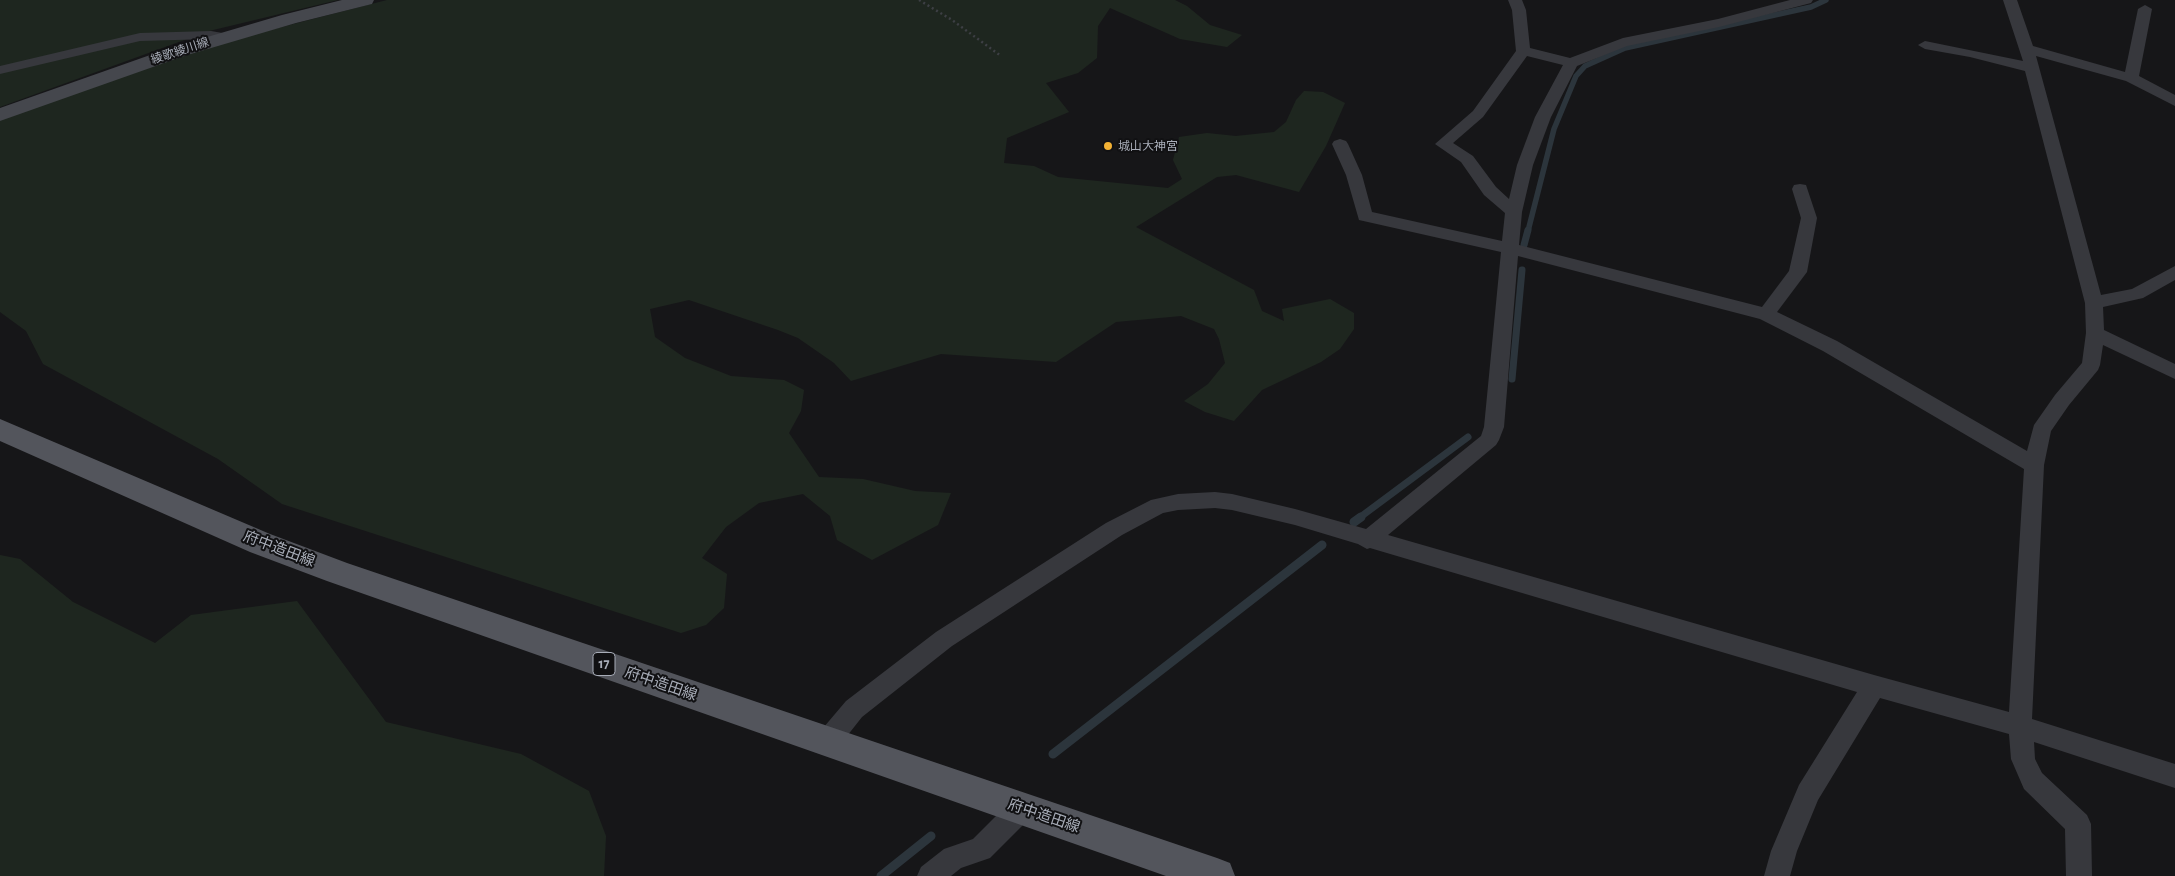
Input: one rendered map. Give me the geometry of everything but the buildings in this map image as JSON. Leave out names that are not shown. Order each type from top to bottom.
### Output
[{"type":"main road","name":"綾歌綾川線","points":[[0,115],[129,68],[223,38],[365,0]]},
{"type":"main road","name":"府中造田線","points":[[0,429],[233,531],[338,572],[1217,876]]},
{"type":"street","points":[[1514,212],[1490,191],[1467,159],[1443,144],[1478,114],[1523,51],[1522,28],[1515,0]]},
{"type":"street","points":[[1523,51],[1571,63],[1622,42],[1719,23],[1806,0]]},
{"type":"street","points":[[2010,0],[2027,49],[2094,303],[2095,333],[2091,365],[2062,400],[2041,430],[2034,465],[2020,726],[2024,759],[2033,781],[2078,824],[2079,876]]},
{"type":"street","points":[[2132,78],[2145,9]]},
{"type":"street","points":[[0,70],[140,37],[212,35],[223,38]]},
{"type":"street","points":[[1925,45],[1970,53],[2032,68]]},
{"type":"street","points":[[2027,49],[2132,78],[2175,101]]},
{"type":"street","points":[[1366,540],[1489,440],[1494,427],[1509,248],[1514,212],[1525,165],[1543,116],[1571,63]]},
{"type":"street","points":[[1340,144],[1354,175],[1365,216],[1509,248],[1766,314],[1830,346],[2034,465]]},
{"type":"street","points":[[1766,314],[1798,272],[1809,218],[1800,189]]},
{"type":"street","points":[[2094,303],[2137,294],[2175,272]]},
{"type":"street","points":[[2095,333],[2175,372]]},
{"type":"street","points":[[828,742],[854,709],[944,639],[1114,529],[1158,506],[1197,501],[1232,502],[1295,517],[1366,540],[2020,726],[2175,776]]},
{"type":"street","points":[[1777,876],[1784,851],[1808,793],[1874,686]]},
{"type":"street","points":[[930,876],[953,858],[981,849],[1021,808]]},
{"type":"path","points":[[919,0],[952,20],[1001,56]]},
{"type":"shaded area","points":[[0,0],[338,0],[209,31],[0,107]]},
{"type":"shaded area","points":[[387,0],[1175,0],[1187,6],[1210,25],[1242,35],[1227,47],[1180,39],[1110,8],[1098,26],[1097,58],[1078,73],[1046,83],[1069,112],[1007,138],[1004,163],[1034,166],[1058,177],[1168,188],[1182,179],[1173,160],[1179,137],[1207,133],[1236,136],[1274,132],[1286,122],[1296,100],[1304,91],[1323,92],[1345,103],[1326,146],[1299,192],[1236,175],[1217,177],[1136,227],[1254,290],[1262,311],[1284,321],[1282,309],[1330,299],[1354,313],[1354,329],[1340,349],[1321,362],[1262,390],[1234,421],[1205,412],[1184,401],[1208,384],[1225,363],[1219,339],[1214,329],[1181,316],[1116,322],[1056,362],[941,354],[851,381],[834,363],[798,338],[778,330],[689,300],[650,309],[655,337],[685,358],[731,376],[784,380],[804,390],[801,411],[789,433],[819,477],[863,479],[915,491],[951,493],[938,525],[872,560],[837,540],[830,516],[803,494],[759,503],[726,527],[702,558],[727,574],[724,608],[706,625],[681,633],[282,504],[218,459],[43,364],[26,331],[0,312],[0,120],[129,73],[235,39]]},
{"type":"shaded area","points":[[0,555],[20,559],[73,602],[155,643],[191,615],[297,601],[386,722],[521,754],[589,791],[606,836],[604,876],[0,876]]},
{"type":"waterway","points":[[1528,231],[1554,129],[1576,76],[1585,66],[1625,48],[1811,7],[1826,0]]},
{"type":"waterway","points":[[1524,245],[1528,230]]},
{"type":"waterway","points":[[1512,379],[1522,270]]},
{"type":"waterway","points":[[1359,518],[1468,437]]},
{"type":"waterway","points":[[1354,522],[1361,517]]},
{"type":"waterway","points":[[1053,754],[1322,545]]},
{"type":"waterway","points":[[881,876],[931,836]]},
{"type":"place","name":"城山大神宮","points":[[1108,146]]}]
